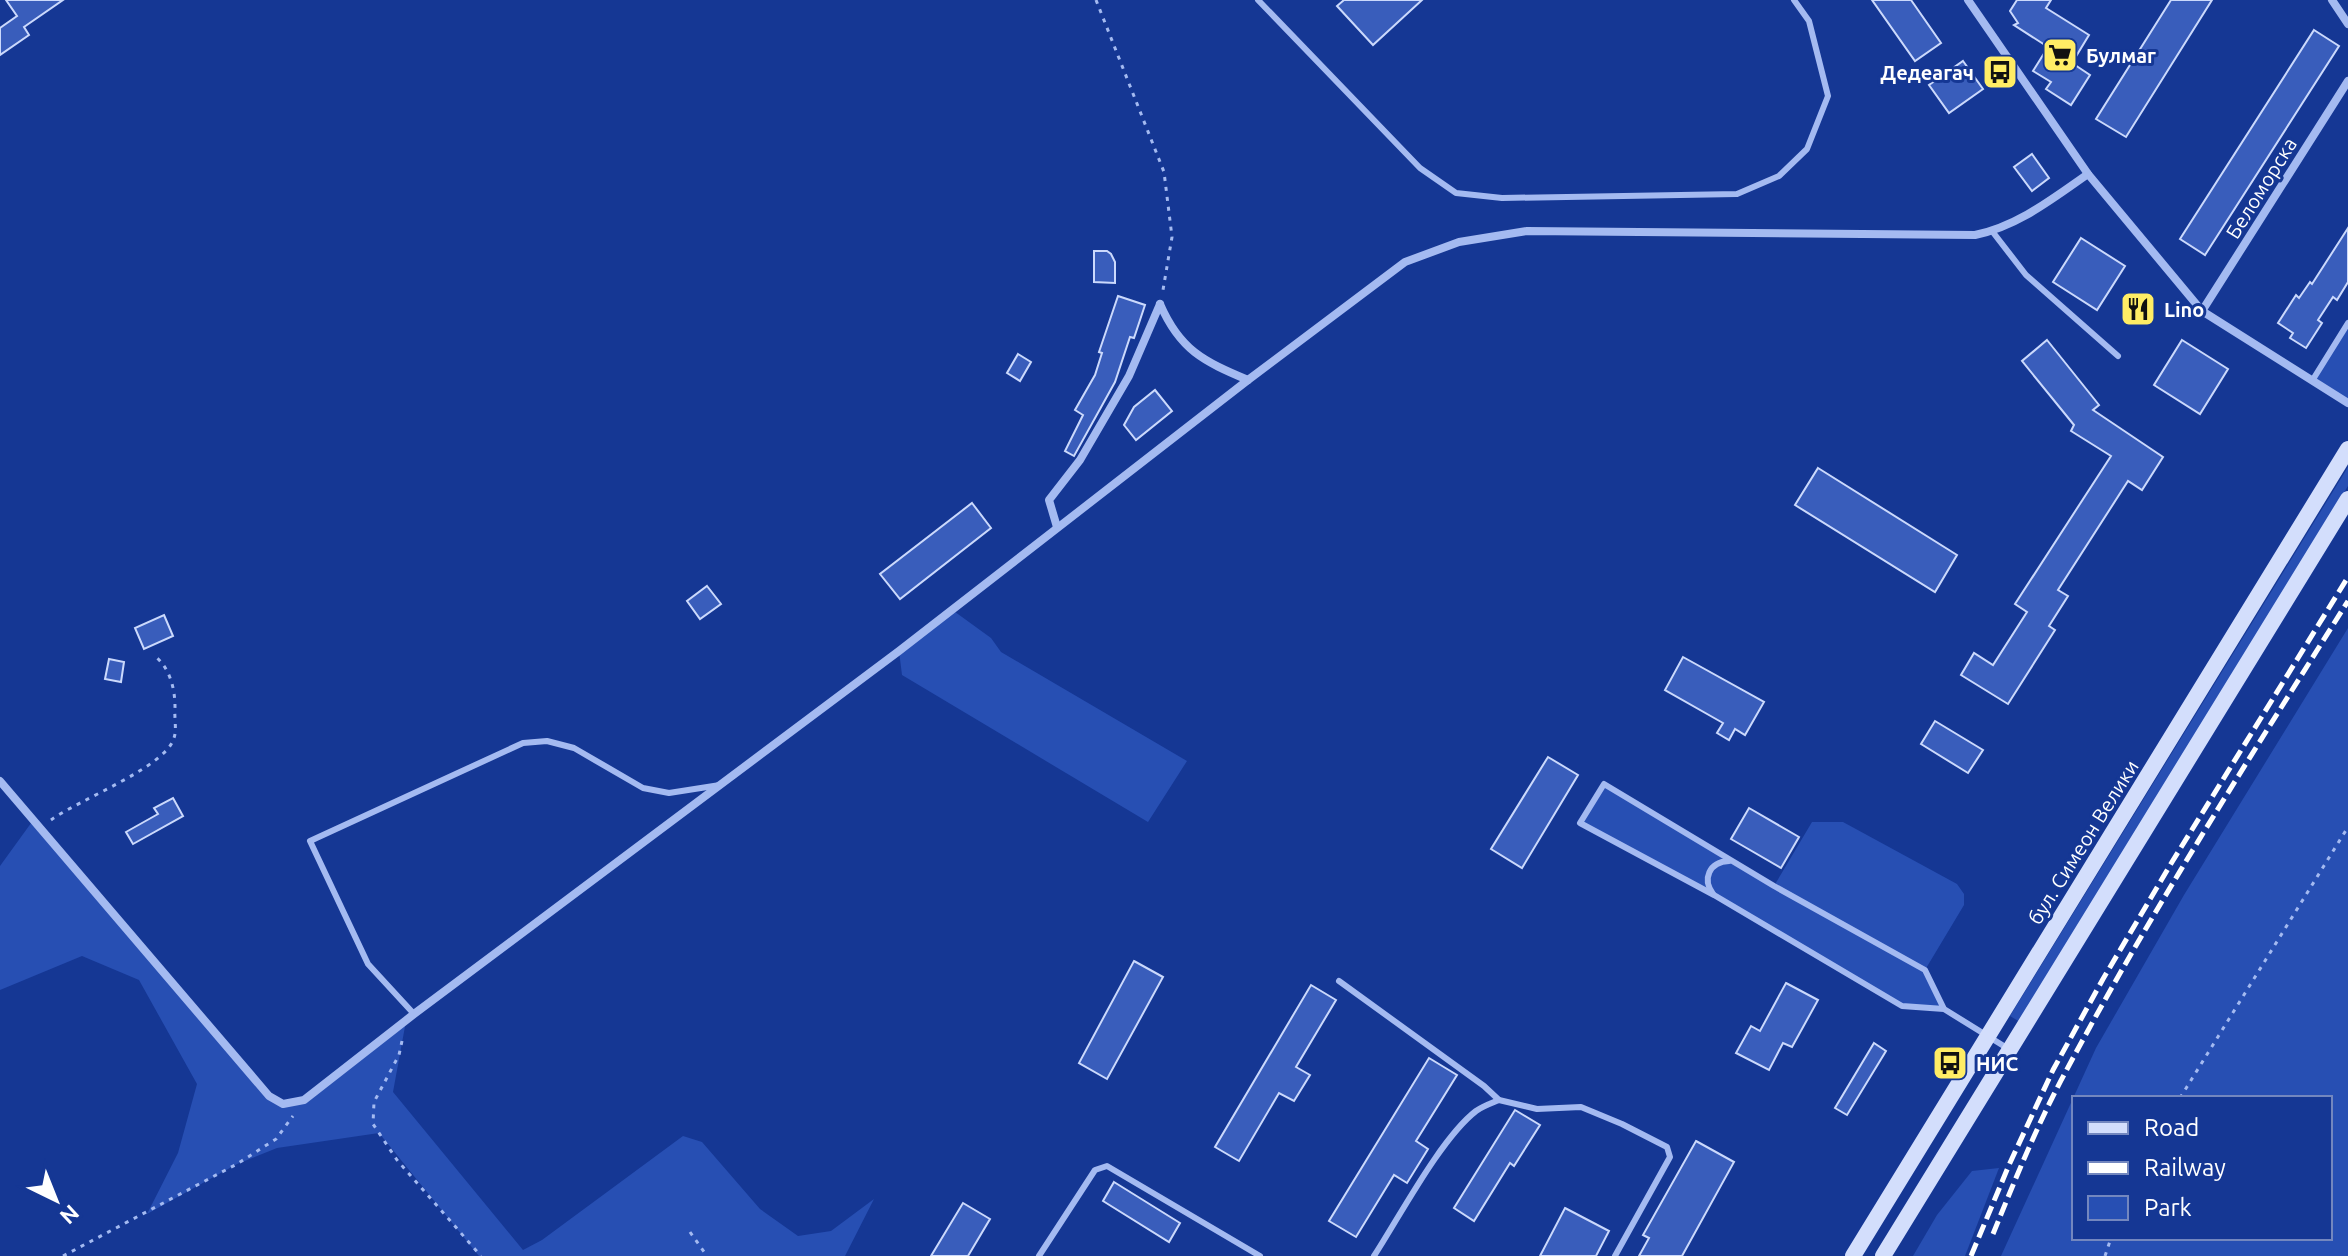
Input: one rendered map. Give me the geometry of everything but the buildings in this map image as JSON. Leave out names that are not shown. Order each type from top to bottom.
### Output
[{"type":"main road","name":"бул. Симеон Велики","points":[[1853,1256],[2348,449]]},
{"type":"main road","points":[[1883,1256],[2348,499]]},
{"type":"street","points":[[1968,0],[2088,174],[2202,311],[2348,403]]},
{"type":"street","points":[[2332,0],[2348,24]]},
{"type":"street","name":"Беломорска","points":[[2202,311],[2348,81]]},
{"type":"street","points":[[0,781],[269,1096],[283,1104],[304,1100],[414,1014],[724,784],[1405,262],[1459,242],[1527,231],[1959,235],[1992,231],[2021,220],[2088,174]]},
{"type":"street","points":[[1160,304],[1171,329],[1185,344],[1209,364],[1248,380]]},
{"type":"street","points":[[1057,527],[1049,500],[1080,460],[1129,376],[1160,304]]},
{"type":"lane","points":[[1258,0],[1420,168],[1456,193],[1502,198],[1737,194],[1779,176],[1807,149],[1828,96],[1809,21],[1794,0]]},
{"type":"lane","points":[[1992,231],[2026,275],[2118,356]]},
{"type":"lane","points":[[2312,381],[2348,323]]},
{"type":"lane","points":[[414,1014],[368,964],[310,841],[523,743],[547,741],[574,748],[643,788],[669,793],[724,784]]},
{"type":"lane","points":[[1944,1009],[1925,970],[1732,861],[1604,784],[1580,823],[1714,895],[1902,1006],[1944,1009],[2010,1050]]},
{"type":"lane","points":[[1714,895],[1708,885],[1710,870],[1722,861],[1732,861]]},
{"type":"lane","points":[[1339,981],[1499,1100],[1537,1109],[1581,1107],[1667,1147],[1670,1157],[1615,1256]]},
{"type":"lane","points":[[1374,1256],[1462,1124],[1478,1109],[1499,1100]]},
{"type":"lane","points":[[1039,1256],[1095,1170],[1107,1166],[1260,1256]]},
{"type":"path","points":[[1096,0],[1164,172],[1172,237],[1160,304]]},
{"type":"path","points":[[42,829],[68,807],[147,766],[174,739],[175,700],[167,666],[156,657]]},
{"type":"path","points":[[2181,1096],[2348,827]]},
{"type":"path","points":[[406,1021],[399,1055],[374,1102],[373,1124],[397,1160],[481,1256]]},
{"type":"path","points":[[63,1256],[147,1214],[276,1139],[304,1100]]},
{"type":"path","points":[[690,1232],[707,1256]]},
{"type":"green space","points":[[2348,323],[2348,403],[2312,381]]},
{"type":"green space","points":[[2348,467],[2348,486],[2020,1022],[2010,1016]]},
{"type":"green space","points":[[951,609],[991,638],[1001,652],[1187,761],[1148,822],[902,675],[899,651]]},
{"type":"green space","points":[[2348,628],[2348,1256],[2001,1256],[2072,1101],[2072,1240],[2332,1240],[2332,1096],[2074,1096],[2096,1048],[2184,895]]},
{"type":"green space","points":[[1604,784],[1774,886],[1812,822],[1843,822],[1957,884],[1964,894],[1964,905],[1925,970],[1944,1008],[1902,1006],[1714,895],[1580,823]]},
{"type":"green space","points":[[34,819],[269,1096],[283,1104],[304,1100],[406,1021],[393,1092],[523,1250],[542,1240],[683,1136],[702,1142],[760,1209],[798,1236],[831,1231],[874,1199],[845,1256],[479,1256],[379,1133],[277,1148],[237,1164],[147,1214],[178,1153],[197,1084],[139,980],[82,956],[0,990],[0,866]]},
{"type":"green space","points":[[1999,1168],[1965,1256],[1913,1256],[1937,1215],[1972,1171]]},
{"type":"railway","points":[[1971,1256],[2053,1070],[2103,979],[2348,577]]},
{"type":"railway","points":[[1993,1234],[2045,1112],[2098,1013],[2202,834],[2348,601]]},
{"type":"place","name":"Булмаг","points":[[2060,55]]},
{"type":"place","name":"Дедеагач","points":[[2000,72]]},
{"type":"place","name":"Lino","points":[[2138,309]]},
{"type":"place","name":"НИС","points":[[1950,1063]]}]
